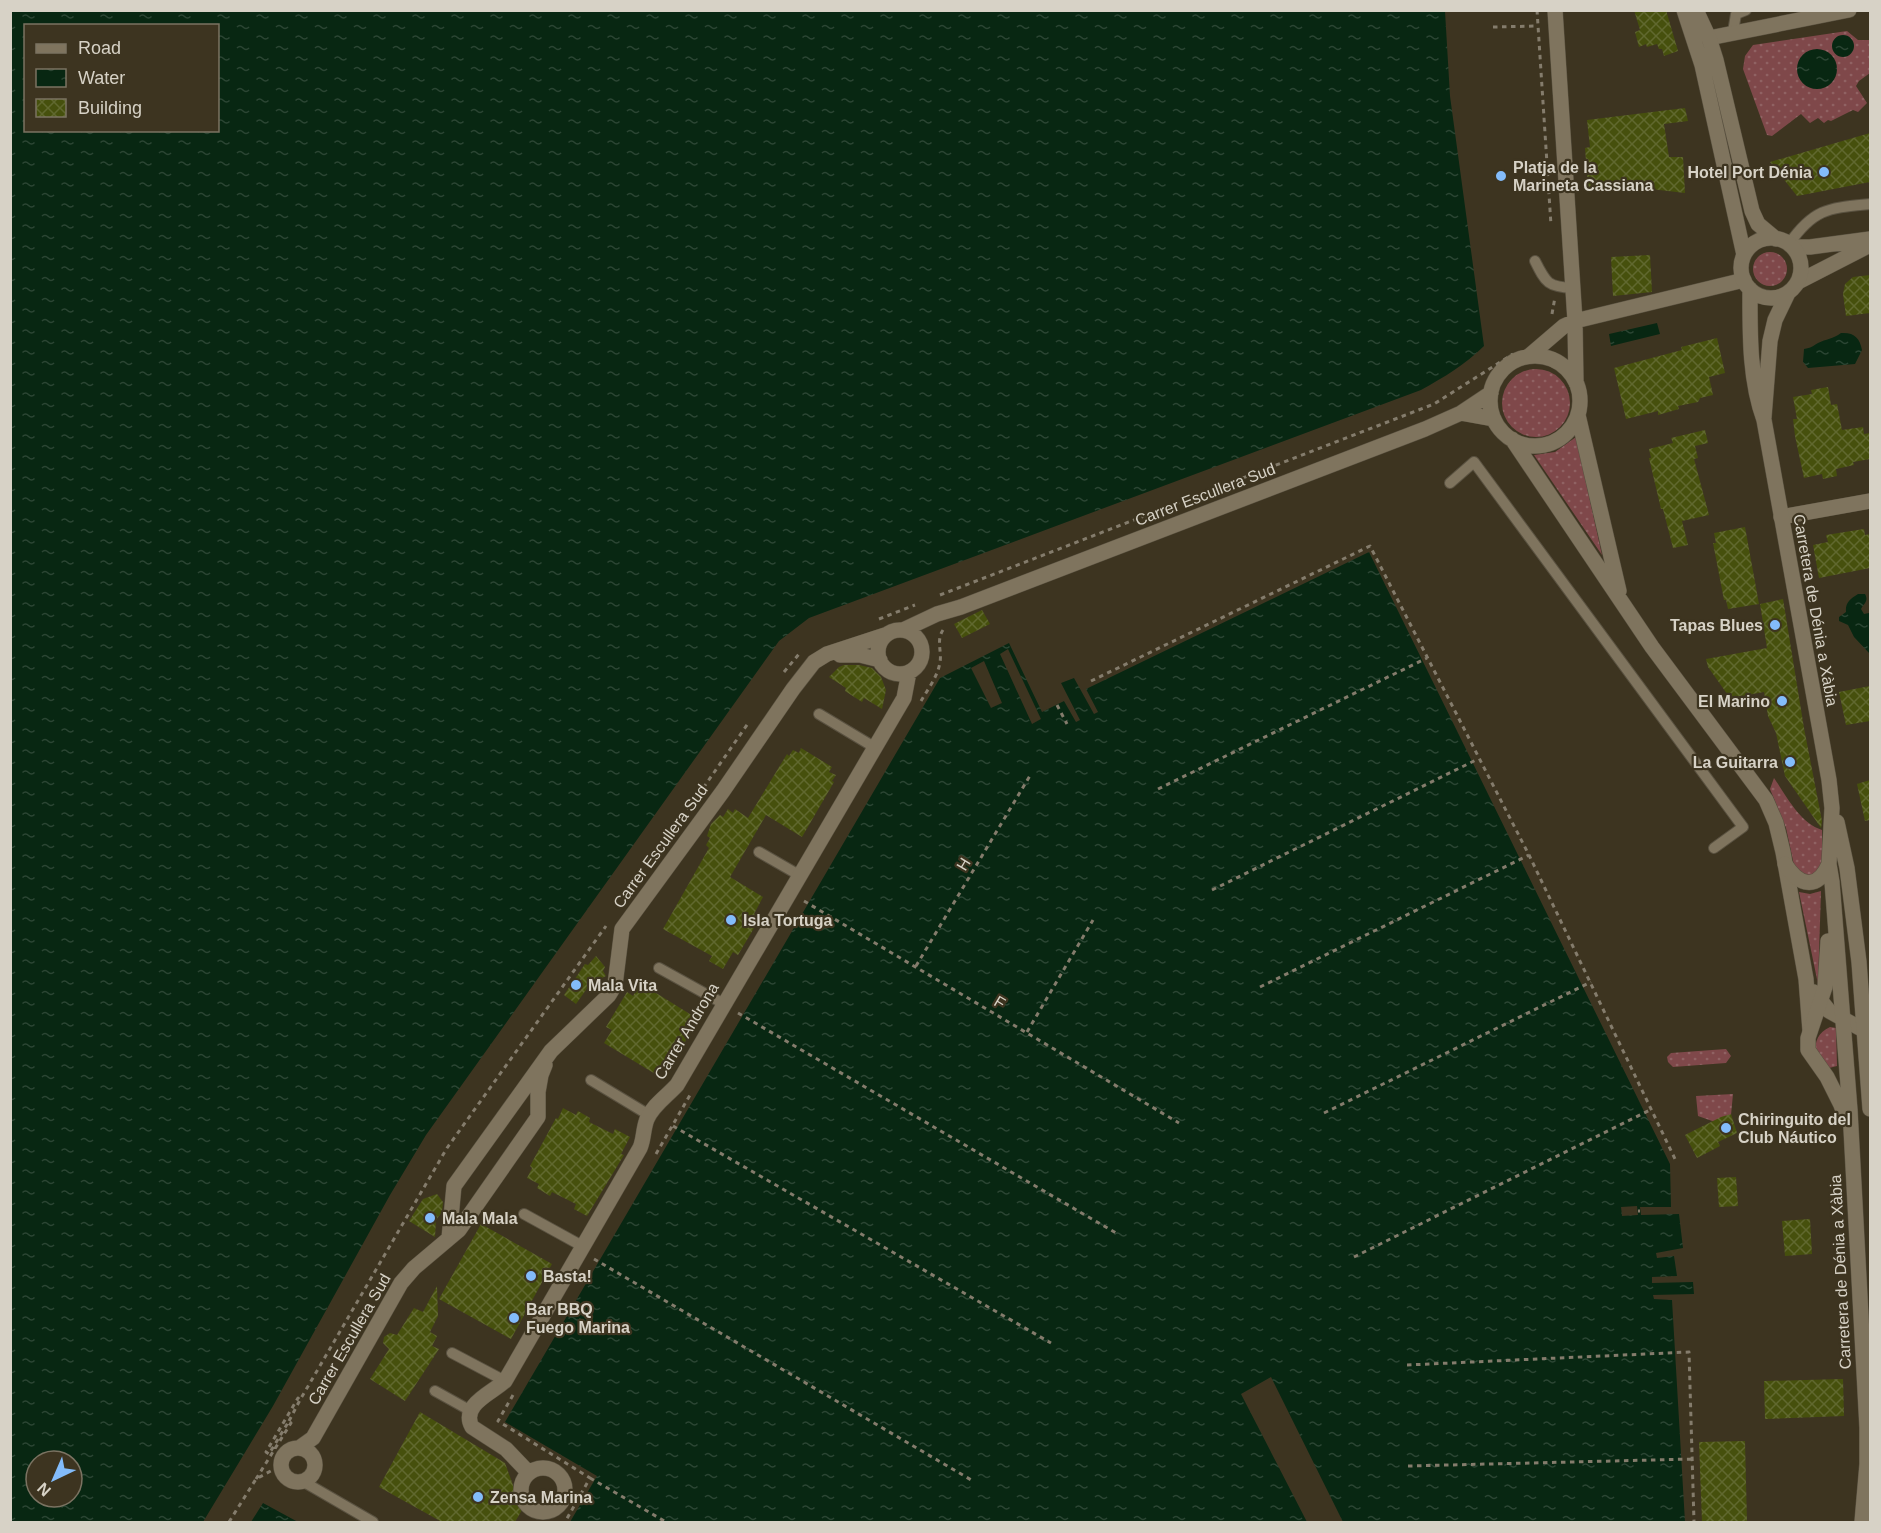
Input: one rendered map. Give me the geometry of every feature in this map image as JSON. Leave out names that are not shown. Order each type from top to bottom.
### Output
[{"type":"street","points":[[1555,10],[1575,321],[1576,383],[1580,404],[1572,427],[1563,437],[1551,443],[1531,445],[1512,439],[1501,431],[1494,419],[1491,406],[1491,393],[1500,372],[1564,326],[1575,321],[1747,285]]},
{"type":"street","points":[[1684,10],[1702,65],[1744,255],[1742,271],[1747,285],[1758,295],[1779,298],[1870,245]]},
{"type":"street","points":[[1696,10],[1709,38],[1750,205],[1758,224],[1786,243],[1798,255],[1801,273],[1793,288]]},
{"type":"street","points":[[1709,38],[1849,10]]},
{"type":"street","points":[[1744,255],[1757,242],[1766,239],[1786,243],[1870,239]]},
{"type":"street","name":"Carretera de Dénia a Xàbia","points":[[1747,285],[1757,400],[1764,420],[1829,780],[1832,808],[1829,864],[1847,1070],[1868,1449],[1862,1522]]},
{"type":"street","name":"Carretera de Dénia a Xàbia","points":[[1764,420],[1770,341],[1775,320],[1793,288]]},
{"type":"street","points":[[1522,355],[1544,357],[1557,362],[1569,371],[1576,383]]},
{"type":"street","name":"Carrer Escullera Sud","points":[[903,630],[937,614],[961,608],[1425,429],[1461,413],[1491,393]]},
{"type":"street","points":[[1461,413],[1494,419]]},
{"type":"street","points":[[1578,415],[1622,600]]},
{"type":"street","points":[[1512,439],[1652,647],[1766,800],[1776,823],[1806,979],[1810,1031],[1808,1050],[1812,1059],[1822,1069],[1841,1105],[1850,1137]]},
{"type":"street","points":[[1781,518],[1870,501]]},
{"type":"street","name":"Carrer Escullera Sud","points":[[921,646],[932,628],[961,608]]},
{"type":"street","points":[[903,630],[914,635],[921,646],[921,658],[914,669],[902,674],[889,671],[880,660],[878,647],[885,635],[903,630]]},
{"type":"street","name":"Carrer Escullera Sud","points":[[448,1238],[454,1186],[551,1051],[609,995],[615,986],[620,940],[626,923],[723,791],[793,689],[810,656],[827,654],[885,635]]},
{"type":"street","points":[[810,656],[846,654],[880,660]]},
{"type":"street","name":"Carrer Androna","points":[[649,1114],[677,1085],[904,698],[909,672]]},
{"type":"street","name":"Carretera de Dénia a Xàbia","points":[[1832,808],[1841,836],[1847,868],[1868,1033],[1870,1109]]},
{"type":"street","points":[[1785,864],[1793,877],[1807,883],[1825,874],[1829,864]]},
{"type":"street","points":[[1810,1031],[1821,1002],[1827,969],[1829,864]]},
{"type":"street","points":[[1806,979],[1821,1002],[1842,1020]]},
{"type":"street","points":[[1810,1031],[1826,1019],[1833,1018],[1853,1023],[1868,1033]]},
{"type":"street","name":"Carrer Escullera Sud","points":[[305,1451],[401,1283],[414,1268],[459,1230],[538,1117],[541,1075],[551,1051]]},
{"type":"street","points":[[1822,1069],[1830,1072],[1847,1070],[1857,1065],[1869,1053]]},
{"type":"street","points":[[529,1473],[506,1449],[472,1427],[469,1422],[471,1411],[481,1398],[510,1386],[640,1148],[649,1114]]},
{"type":"street","points":[[453,1199],[462,1208],[472,1210]]},
{"type":"street","points":[[287,1451],[305,1451],[314,1460],[315,1470],[304,1482],[288,1480],[281,1472],[283,1456],[287,1451]]},
{"type":"street","points":[[542,1468],[549,1469],[564,1483],[565,1490],[561,1503],[542,1517],[522,1498],[522,1484],[529,1473],[542,1468]]},
{"type":"lane","points":[[1733,32],[1736,14],[1746,10]]},
{"type":"lane","points":[[1786,243],[1817,214],[1830,209],[1870,204]]},
{"type":"lane","points":[[1535,261],[1544,280],[1555,287],[1573,288]]},
{"type":"lane","points":[[1450,483],[1474,462],[1743,827],[1714,848]]},
{"type":"lane","points":[[819,714],[874,747]]},
{"type":"lane","points":[[759,852],[800,875]]},
{"type":"lane","points":[[659,968],[724,1004]]},
{"type":"lane","points":[[591,1080],[649,1114]]},
{"type":"lane","points":[[524,1214],[584,1247]]},
{"type":"lane","points":[[452,1353],[510,1386]]},
{"type":"lane","points":[[435,1391],[471,1411]]},
{"type":"lane","points":[[304,1482],[373,1522]]},
{"type":"path","points":[[1537,10],[1551,227]]},
{"type":"path","points":[[1493,27],[1538,26]]},
{"type":"path","points":[[1552,319],[1555,287]]},
{"type":"path","points":[[936,597],[1434,404],[1522,355]]},
{"type":"path","points":[[1091,681],[1371,546],[1529,855],[1676,1161]]},
{"type":"path","points":[[870,623],[925,601]]},
{"type":"path","points":[[920,702],[938,672],[941,661],[940,633],[948,623]]},
{"type":"path","points":[[783,674],[797,655],[810,656]]},
{"type":"path","points":[[1158,789],[1427,658]]},
{"type":"path","points":[[1057,705],[1067,724]]},
{"type":"path","points":[[682,818],[749,722]]},
{"type":"path","points":[[1212,890],[1478,759]]},
{"type":"path","name":"H","points":[[916,966],[1031,774]]},
{"type":"path","points":[[1260,987],[1529,855]]},
{"type":"path","name":"F","points":[[803,901],[1179,1123]]},
{"type":"path","points":[[1027,1032],[1093,920]]},
{"type":"path","points":[[300,1400],[298,1398],[266,1452],[269,1454],[447,1148],[608,924]]},
{"type":"path","points":[[1324,1113],[1591,982]]},
{"type":"path","points":[[738,1012],[1116,1233]]},
{"type":"path","points":[[654,1156],[690,1095]]},
{"type":"path","points":[[1354,1257],[1652,1109]]},
{"type":"path","points":[[673,1126],[1051,1343]]},
{"type":"path","points":[[597,1260],[973,1481]]},
{"type":"path","points":[[1407,1365],[1689,1352],[1694,1522]]},
{"type":"path","points":[[510,1386],[498,1421],[666,1522]]},
{"type":"path","points":[[229,1522],[291,1423],[288,1421]]},
{"type":"path","points":[[1408,1466],[1693,1459]]},
{"type":"path","points":[[256,1479],[280,1466]]},
{"type":"path","points":[[564,1522],[590,1478]]},
{"type":"shaded area","points":[[1847,31],[1858,40],[1870,40],[1870,73],[1856,86],[1867,103],[1858,112],[1853,110],[1824,123],[1818,118],[1810,123],[1801,114],[1772,136],[1767,135],[1743,69],[1745,56],[1753,45]]},
{"type":"shaded area","points":[[1770,252],[1782,257],[1787,269],[1782,281],[1770,286],[1758,281],[1753,269],[1758,257]]},
{"type":"shaded area","points":[[1536,369],[1549,372],[1560,379],[1567,390],[1570,403],[1567,416],[1560,427],[1549,434],[1536,437],[1523,434],[1512,427],[1505,416],[1502,403],[1505,390],[1512,379],[1523,372]]},
{"type":"shaded area","points":[[1576,437],[1602,555],[1534,455],[1555,452]]},
{"type":"shaded area","points":[[1774,778],[1789,801],[1807,822],[1822,830],[1822,871],[1807,879],[1795,870],[1786,828],[1770,789]]},
{"type":"shaded area","points":[[1821,891],[1818,984],[1799,892],[1810,894]]},
{"type":"shaded area","points":[[1830,1027],[1836,1028],[1837,1066],[1829,1068],[1815,1054],[1818,1038]]},
{"type":"shaded area","points":[[1726,1049],[1731,1056],[1726,1063],[1673,1067],[1667,1057],[1671,1053]]},
{"type":"shaded area","points":[[1733,1094],[1731,1115],[1715,1122],[1698,1116],[1696,1096]]},
{"type":"water","points":[[10,11],[1445,11],[1450,96],[1484,346],[1462,365],[1421,390],[809,618],[779,641],[426,1135],[390,1195],[273,1406],[203,1522],[11,1522]]},
{"type":"water","points":[[1843,35],[1851,38],[1854,46],[1851,54],[1843,57],[1835,54],[1832,46],[1835,38]]},
{"type":"water","points":[[1817,49],[1825,50],[1831,55],[1836,61],[1836,77],[1831,83],[1825,88],[1817,89],[1809,88],[1803,83],[1798,77],[1797,69],[1798,61],[1803,55],[1809,50]]},
{"type":"water","points":[[1657,323],[1660,334],[1611,346],[1609,334]]},
{"type":"water","points":[[1841,333],[1853,335],[1860,342],[1862,350],[1855,364],[1808,368],[1803,362],[1804,349]]},
{"type":"water","points":[[1369,552],[1670,1164],[1671,1207],[1640,1207],[1641,1215],[1679,1214],[1683,1248],[1656,1253],[1657,1258],[1674,1256],[1677,1276],[1652,1277],[1652,1283],[1693,1282],[1694,1294],[1653,1295],[1654,1299],[1672,1300],[1685,1522],[1343,1522],[1271,1377],[1241,1394],[1307,1522],[570,1522],[597,1476],[505,1422],[940,678],[1009,643],[1042,712],[1064,701],[1076,722],[1080,720],[1061,683],[1074,678],[1094,714],[1098,712],[1086,689]]},
{"type":"water","points":[[1858,594],[1866,596],[1866,602],[1861,609],[1864,614],[1869,613],[1870,610],[1870,654],[1854,637],[1848,625],[1839,621],[1839,617],[1846,612],[1846,606]]},
{"type":"water","points":[[263,1503],[298,1522],[251,1522]]},
{"type":"pier","points":[[1008,649],[1041,719],[1032,724],[1000,654]]},
{"type":"pier","points":[[984,661],[1002,703],[991,708],[971,668]]},
{"type":"pier","points":[[1637,1206],[1638,1215],[1622,1216],[1621,1207]]},
{"type":"building","points":[[1634,10],[1666,10],[1678,51],[1664,56],[1657,44],[1647,47],[1646,44],[1639,47],[1635,32],[1640,30]]},
{"type":"building","points":[[1685,108],[1688,121],[1664,124],[1669,157],[1683,157],[1685,193],[1625,186],[1588,187],[1585,148],[1590,147],[1587,120]]},
{"type":"building","name":"Hotel Port Dénia","points":[[1870,133],[1870,182],[1797,196],[1770,162]]},
{"type":"building","points":[[1650,255],[1652,292],[1613,296],[1611,257]]},
{"type":"building","points":[[1870,275],[1870,313],[1846,316],[1843,294],[1845,284],[1853,277]]},
{"type":"building","points":[[1717,338],[1725,373],[1709,377],[1713,395],[1658,415],[1658,411],[1626,419],[1614,368]]},
{"type":"building","points":[[1828,387],[1831,405],[1837,404],[1842,430],[1863,427],[1864,434],[1870,433],[1870,459],[1853,462],[1854,465],[1836,469],[1837,476],[1823,479],[1822,474],[1804,478],[1795,436],[1793,419],[1797,419],[1793,397],[1812,394],[1811,390]]},
{"type":"building","points":[[1705,430],[1708,443],[1695,446],[1698,458],[1694,459],[1709,515],[1682,521],[1688,545],[1673,548],[1663,509],[1661,509],[1649,449],[1673,443],[1671,438]]},
{"type":"building","points":[[1745,527],[1759,604],[1728,609],[1726,600],[1724,600],[1713,543],[1716,543],[1714,533]]},
{"type":"building","points":[[1864,529],[1865,535],[1870,534],[1870,568],[1819,578],[1813,545],[1828,542],[1826,535]]},
{"type":"building","points":[[1783,599],[1822,821],[1821,828],[1785,776],[1776,733],[1768,716],[1764,692],[1730,698],[1708,667],[1706,659],[1767,648],[1760,604]]},
{"type":"building","points":[[982,610],[990,624],[962,638],[954,624]]},
{"type":"building","points":[[844,665],[872,668],[881,677],[886,690],[882,709],[864,698],[862,702],[829,677]]},
{"type":"building","points":[[1870,686],[1870,721],[1846,725],[1839,692]]},
{"type":"building","points":[[801,748],[832,767],[829,772],[836,775],[832,781],[834,782],[802,837],[766,815],[730,877],[763,897],[754,914],[760,918],[738,955],[733,952],[723,969],[709,961],[712,956],[663,929],[709,848],[706,845],[710,838],[707,836],[711,824],[720,815],[723,817],[728,809],[733,813],[735,809],[748,818],[787,754],[789,756],[793,750],[799,753]]},
{"type":"building","points":[[1870,780],[1870,820],[1865,821],[1857,784]]},
{"type":"building","points":[[596,956],[605,967],[603,971],[606,976],[602,978],[602,987],[588,987],[576,1004],[564,995],[585,964],[588,965]]},
{"type":"building","points":[[640,983],[693,1016],[689,1023],[694,1027],[668,1070],[663,1067],[657,1075],[604,1043],[612,1030],[606,1027],[627,992],[633,996]]},
{"type":"building","points":[[563,1108],[576,1115],[578,1111],[590,1118],[589,1122],[613,1134],[615,1129],[630,1137],[621,1154],[624,1155],[587,1216],[574,1209],[576,1204],[552,1192],[550,1196],[537,1188],[539,1184],[527,1178],[532,1168],[530,1166]]},
{"type":"building","points":[[1731,1114],[1737,1133],[1718,1142],[1720,1146],[1697,1158],[1685,1135]]},
{"type":"building","points":[[1736,1177],[1738,1206],[1719,1207],[1717,1178]]},
{"type":"building","points":[[437,1194],[443,1202],[442,1212],[436,1220],[435,1237],[409,1221],[423,1199]]},
{"type":"building","points":[[1810,1219],[1812,1254],[1785,1256],[1782,1221]]},
{"type":"building","points":[[481,1224],[552,1264],[511,1339],[439,1299]]},
{"type":"building","points":[[437,1286],[438,1316],[430,1332],[437,1336],[432,1346],[439,1349],[405,1401],[370,1379],[389,1349],[383,1343],[384,1337],[390,1333],[397,1335],[414,1308],[423,1312]]},
{"type":"building","points":[[1843,1379],[1844,1416],[1765,1419],[1764,1381]]},
{"type":"building","points":[[420,1412],[505,1463],[522,1510],[515,1522],[442,1522],[379,1487]]},
{"type":"building","points":[[1745,1441],[1747,1522],[1702,1522],[1699,1442]]},
{"type":"place","name":"Hotel Port Dénia","points":[[1824,172]]},
{"type":"place","name":"Platja de la Marineta Cassiana","points":[[1501,176]]},
{"type":"place","name":"Tapas Blues","points":[[1775,625]]},
{"type":"place","name":"El Marino","points":[[1782,701]]},
{"type":"place","name":"La Guitarra","points":[[1790,762]]},
{"type":"place","name":"Isla Tortuga","points":[[731,920]]},
{"type":"place","name":"Mala Vita","points":[[576,985]]},
{"type":"place","name":"Chiringuito del Club Náutico","points":[[1726,1128]]},
{"type":"place","name":"Mala Mala","points":[[430,1218]]},
{"type":"place","name":"Basta!","points":[[531,1276]]},
{"type":"place","name":"Bar BBQ Fuego Marina","points":[[514,1318]]},
{"type":"place","name":"Zensa Marina","points":[[478,1497]]}]
